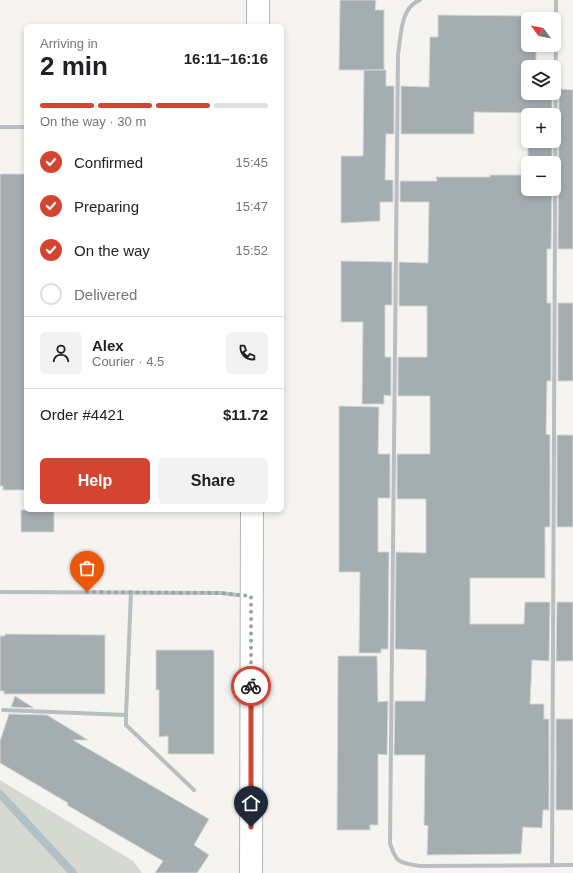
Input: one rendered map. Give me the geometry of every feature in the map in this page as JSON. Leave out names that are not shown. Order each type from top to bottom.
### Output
[{"type":"street","points":[[258,0],[258,24]]},
{"type":"street","points":[[420,0],[414,2],[405,15],[398,55],[390,843],[394,856],[402,864],[420,866],[573,865]]},
{"type":"street","points":[[552,864],[556,0]]},
{"type":"street","points":[[0,126],[24,126]]},
{"type":"street","points":[[251,873],[252,512]]},
{"type":"street","points":[[0,592],[221,593],[251,596]]},
{"type":"street","points":[[131,592],[126,726],[194,790]]},
{"type":"street","points":[[3,710],[126,714]]},
{"type":"shaded area","points":[[0,780],[133,861],[142,873],[0,873]]},
{"type":"building","points":[[340,0],[376,0],[375,10],[384,10],[384,70],[339,70]]},
{"type":"building","points":[[438,15],[521,16],[521,52],[536,52],[536,60],[521,60],[521,100],[552,100],[552,108],[521,108],[521,113],[474,112],[474,134],[401,134],[401,86],[429,87],[430,37],[438,37]]},
{"type":"building","points":[[364,70],[386,70],[386,86],[394,86],[394,134],[386,134],[385,180],[393,180],[393,202],[380,202],[380,221],[341,223],[341,156],[363,156]]},
{"type":"building","points":[[561,89],[573,90],[573,249],[558,249],[558,196],[561,196],[561,156],[559,156],[559,148],[561,148],[561,108],[559,108],[559,100],[561,100]]},
{"type":"building","points":[[528,148],[552,148],[552,156],[528,156]]},
{"type":"building","points":[[0,174],[24,174],[24,490],[3,490],[3,486],[0,486]]},
{"type":"building","points":[[490,175],[521,175],[521,196],[552,196],[551,249],[547,249],[547,303],[551,303],[551,381],[547,381],[546,434],[550,435],[550,527],[545,527],[545,578],[470,578],[470,624],[524,624],[525,602],[550,602],[549,661],[532,660],[530,704],[544,704],[544,719],[549,719],[549,810],[543,810],[542,828],[523,827],[521,854],[427,855],[428,826],[424,825],[425,755],[394,755],[395,701],[425,701],[426,675],[426,650],[395,649],[396,552],[426,553],[426,499],[397,499],[397,454],[430,454],[430,396],[398,396],[398,357],[427,357],[427,306],[399,306],[399,262],[428,263],[429,202],[400,202],[400,181],[437,181],[436,177],[490,177]]},
{"type":"building","points":[[341,261],[392,262],[392,305],[385,305],[385,357],[391,357],[391,396],[384,395],[384,404],[362,404],[363,322],[341,322]]},
{"type":"building","points":[[558,303],[573,303],[573,381],[558,381]]},
{"type":"building","points":[[339,406],[379,407],[378,454],[390,454],[390,498],[378,498],[378,552],[389,552],[388,649],[381,649],[381,653],[359,653],[360,572],[339,572]]},
{"type":"building","points":[[557,435],[573,435],[573,527],[557,527]]},
{"type":"building","points":[[21,510],[24,510],[24,512],[54,512],[54,532],[21,532]]},
{"type":"building","points":[[557,602],[573,602],[573,661],[556,661]]},
{"type":"building","points":[[5,634],[105,635],[105,694],[4,694],[4,691],[0,691],[0,636],[5,636]]},
{"type":"building","points":[[156,650],[214,650],[214,754],[168,754],[168,736],[159,737],[159,690],[156,690]]},
{"type":"building","points":[[338,656],[377,656],[378,702],[388,701],[387,755],[378,754],[378,825],[370,825],[370,830],[337,830]]},
{"type":"building","points":[[15,696],[34,708],[11,707]]},
{"type":"building","points":[[9,714],[47,715],[88,740],[73,740],[209,819],[194,845],[209,855],[197,873],[155,873],[163,861],[67,805],[68,803],[0,763],[0,741]]},
{"type":"building","points":[[556,719],[573,719],[573,810],[556,810]]},
{"type":"waterway","points":[[0,794],[73,873]]},
{"type":"way so far","points":[[87,592],[221,593],[251,596],[251,686]]},
{"type":"route","points":[[251,686],[251,827]]}]
